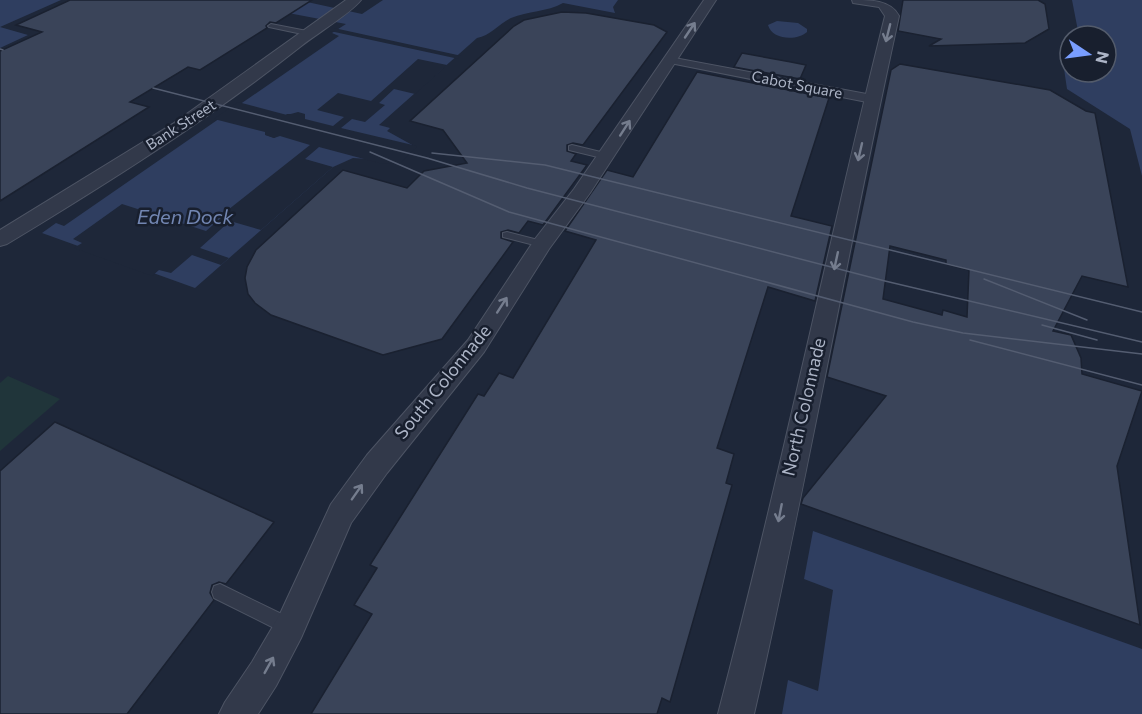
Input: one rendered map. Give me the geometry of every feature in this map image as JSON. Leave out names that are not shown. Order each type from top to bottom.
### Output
[{"type":"street","name":"Bank Street","points":[[0,239],[193,118],[240,86],[321,22],[356,0]]},
{"type":"street","points":[[669,60],[710,0]]},
{"type":"street","points":[[858,0],[885,5],[890,9],[892,16],[872,99]]},
{"type":"street","name":"Cabot Square","points":[[669,60],[872,99]]},
{"type":"street","name":"South Colonnade","points":[[237,714],[264,674],[290,627],[341,514],[377,464],[476,346],[542,244],[606,156],[669,60]]},
{"type":"street","name":"North Colonnade","points":[[736,714],[828,334],[855,206],[872,99]]},
{"type":"lane","points":[[271,26],[307,33]]},
{"type":"lane","points":[[572,148],[606,156]]},
{"type":"lane","points":[[507,236],[542,244]]},
{"type":"lane","points":[[219,592],[290,627]]},
{"type":"green space","points":[[8,376],[60,399],[0,451],[0,383]]},
{"type":"water","points":[[0,0],[61,0],[0,27]]},
{"type":"water","name":"Eden Dock","points":[[219,0],[298,0],[362,14],[383,0],[618,0],[613,7],[615,13],[563,3],[511,18],[486,35],[477,38],[379,125],[390,128],[387,131],[414,146],[399,161],[353,158],[333,167],[195,288],[42,233],[56,223],[64,226],[339,36],[332,33],[346,24]],"holes":[[[287,114],[305,114],[305,120],[274,138],[266,135],[266,130]]]},
{"type":"water","points":[[1072,0],[1142,0],[1142,176],[1130,129],[1067,89],[1066,84],[1118,84],[1118,24],[1077,24]]},
{"type":"water","points":[[777,21],[798,23],[807,29],[807,32],[791,38],[779,36],[770,30],[768,25]]},
{"type":"water","points":[[0,27],[28,35],[0,48]]},
{"type":"water","points":[[813,531],[1142,649],[1142,714],[782,714],[788,680],[818,691],[833,590],[804,579]]},
{"type":"pier","points":[[334,28],[462,56],[458,56],[459,59],[330,31]]},
{"type":"pier","name":"Eden Dock","points":[[418,59],[447,65],[415,94],[394,89],[379,103],[385,105],[365,122],[352,119],[341,128],[417,146],[416,148],[399,164],[379,163],[319,147],[305,159],[333,167],[261,230],[230,221],[200,248],[229,258],[221,265],[192,255],[171,273],[159,270],[152,276],[74,248],[82,243],[73,239],[122,204],[206,231],[221,218],[219,217],[310,145],[280,136],[274,138],[265,135],[265,132],[214,119],[238,102],[287,115],[298,112],[305,114],[305,119],[333,126],[344,117],[317,110],[338,93],[371,101]]},
{"type":"building","points":[[70,0],[312,0],[276,23],[270,22],[267,28],[200,70],[188,67],[130,102],[149,107],[0,201],[0,51],[42,32],[16,25]]},
{"type":"building","points":[[903,0],[1038,0],[1045,4],[1049,29],[1025,43],[929,46],[941,39],[898,31]]},
{"type":"building","points":[[562,12],[586,13],[654,25],[667,32],[583,145],[573,143],[567,145],[567,151],[576,154],[571,161],[587,165],[543,225],[528,221],[519,233],[508,230],[501,232],[501,238],[513,242],[442,339],[383,355],[271,315],[255,303],[248,294],[245,278],[247,267],[256,250],[343,170],[407,188],[424,171],[467,163],[443,130],[410,121],[514,26],[524,20]]},
{"type":"building","points":[[742,53],[806,65],[800,79],[734,67]]},
{"type":"building","points":[[900,64],[1050,90],[1086,111],[1095,113],[1128,287],[1082,276],[1053,331],[1071,335],[1081,358],[1082,374],[1142,391],[1117,466],[1140,625],[801,504],[803,498],[886,396],[827,377],[891,70]],"holes":[[[890,246],[946,260],[946,264],[969,270],[967,317],[943,310],[942,315],[883,299]]]},
{"type":"building","points":[[697,72],[829,98],[791,216],[832,226],[815,301],[768,287],[717,448],[734,454],[726,483],[732,485],[670,702],[662,698],[657,714],[311,714],[372,614],[354,605],[377,568],[370,565],[478,394],[484,396],[499,373],[513,378],[596,240],[565,231],[607,170],[633,177]]},
{"type":"building","points":[[55,422],[274,522],[226,584],[219,582],[212,585],[210,593],[214,600],[127,714],[0,714],[0,471]]},
{"type":"tram line","points":[[153,88],[427,158],[527,188],[885,281],[1142,342]]},
{"type":"tram line","points":[[370,152],[509,212],[913,322],[963,333],[1142,354]]},
{"type":"tram line","points":[[432,153],[545,165],[1142,312]]},
{"type":"tram line","points":[[984,279],[1087,320]]},
{"type":"tram line","points":[[1042,325],[1097,340]]},
{"type":"tram line","points":[[970,340],[1142,385]]}]
